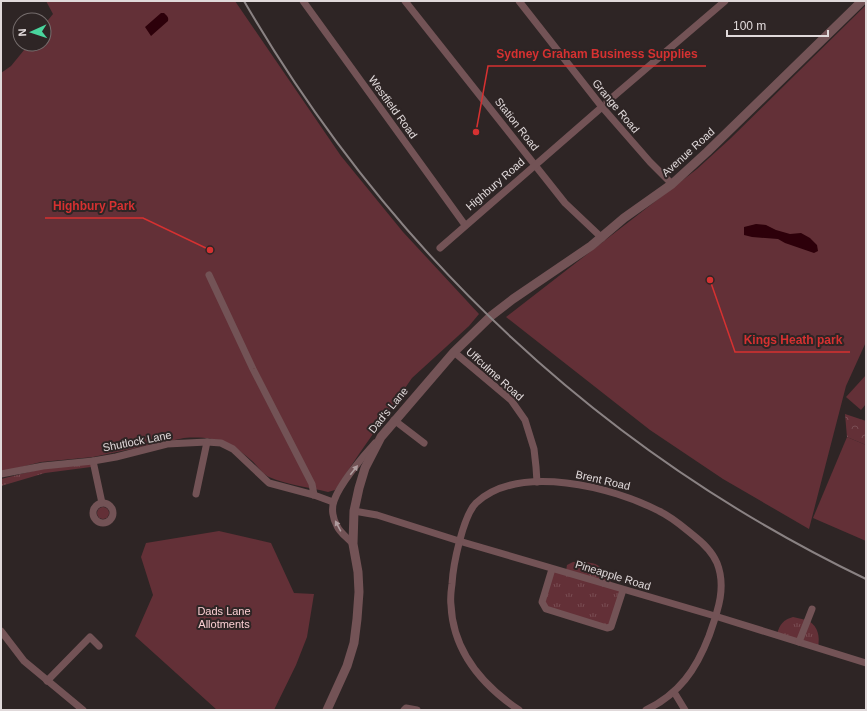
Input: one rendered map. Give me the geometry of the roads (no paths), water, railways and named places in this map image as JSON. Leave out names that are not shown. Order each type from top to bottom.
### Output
[{"type":"street","name":"Westfield Road","points":[[303,1],[465,225]]},
{"type":"street","name":"Station Road","points":[[405,1],[565,203],[602,238]]},
{"type":"street","name":"Grange Road","points":[[518,1],[650,162],[672,184]]},
{"type":"street","name":"Highbury Road","points":[[440,248],[725,1]]},
{"type":"street","name":"Avenue Road","points":[[513,299],[602,238],[624,218],[672,184],[707,152],[862,1]]},
{"type":"street","points":[[210,275],[220,301],[253,369],[312,484],[314,495]]},
{"type":"street","name":"Dad's Lane","points":[[327,710],[347,666],[354,636],[359,592],[358,572],[353,544],[354,510],[365,468],[381,437],[394,420],[454,352],[491,316],[513,299]]},
{"type":"street","name":"Uffculme Road","points":[[454,352],[511,400],[525,420],[534,449],[537,482]]},
{"type":"street","points":[[394,420],[424,443]]},
{"type":"street","points":[[353,544],[339,530],[336,524],[333,514],[333,502],[340,488],[381,437]]},
{"type":"street","points":[[196,494],[208,442]]},
{"type":"street","name":"Shutlock Lane","points":[[1,474],[43,466],[116,457],[167,444],[208,442],[221,443],[233,449],[269,484],[314,495],[333,502]]},
{"type":"street","points":[[93,461],[102,503]]},
{"type":"street","name":"Brent Road","points":[[519,710],[501,698],[482,679],[468,661],[455,634],[451,605],[452,580],[459,541],[474,505],[484,496],[500,488],[523,482],[558,482],[602,489],[636,500],[661,512],[679,523],[704,544],[716,561],[721,577],[720,602],[699,661],[674,692],[660,703],[646,710]]},
{"type":"street","name":"Pineapple Road","points":[[354,510],[377,515],[552,569],[715,616],[866,663]]},
{"type":"street","points":[[552,569],[542,602],[546,609],[607,628],[611,626],[623,590]]},
{"type":"street","points":[[799,642],[812,609]]},
{"type":"street","points":[[1,631],[24,661],[83,710]]},
{"type":"street","points":[[47,681],[90,637],[99,646]]},
{"type":"street","points":[[674,692],[685,710]]},
{"type":"street","points":[[404,710],[406,708],[417,710]]},
{"type":"railway","points":[[244,1],[302,93],[366,180],[436,262],[511,337],[592,407],[678,471],[770,528],[866,579]]},
{"type":"place","name":"Sydney Graham Business Supplies","points":[[476,132]]},
{"type":"place","name":"Highbury Park","points":[[210,250]]},
{"type":"place","name":"Kings Heath park","points":[[710,280]]},
{"type":"park label","name":"Dads Lane Allotments","points":[[224,617]]}]
